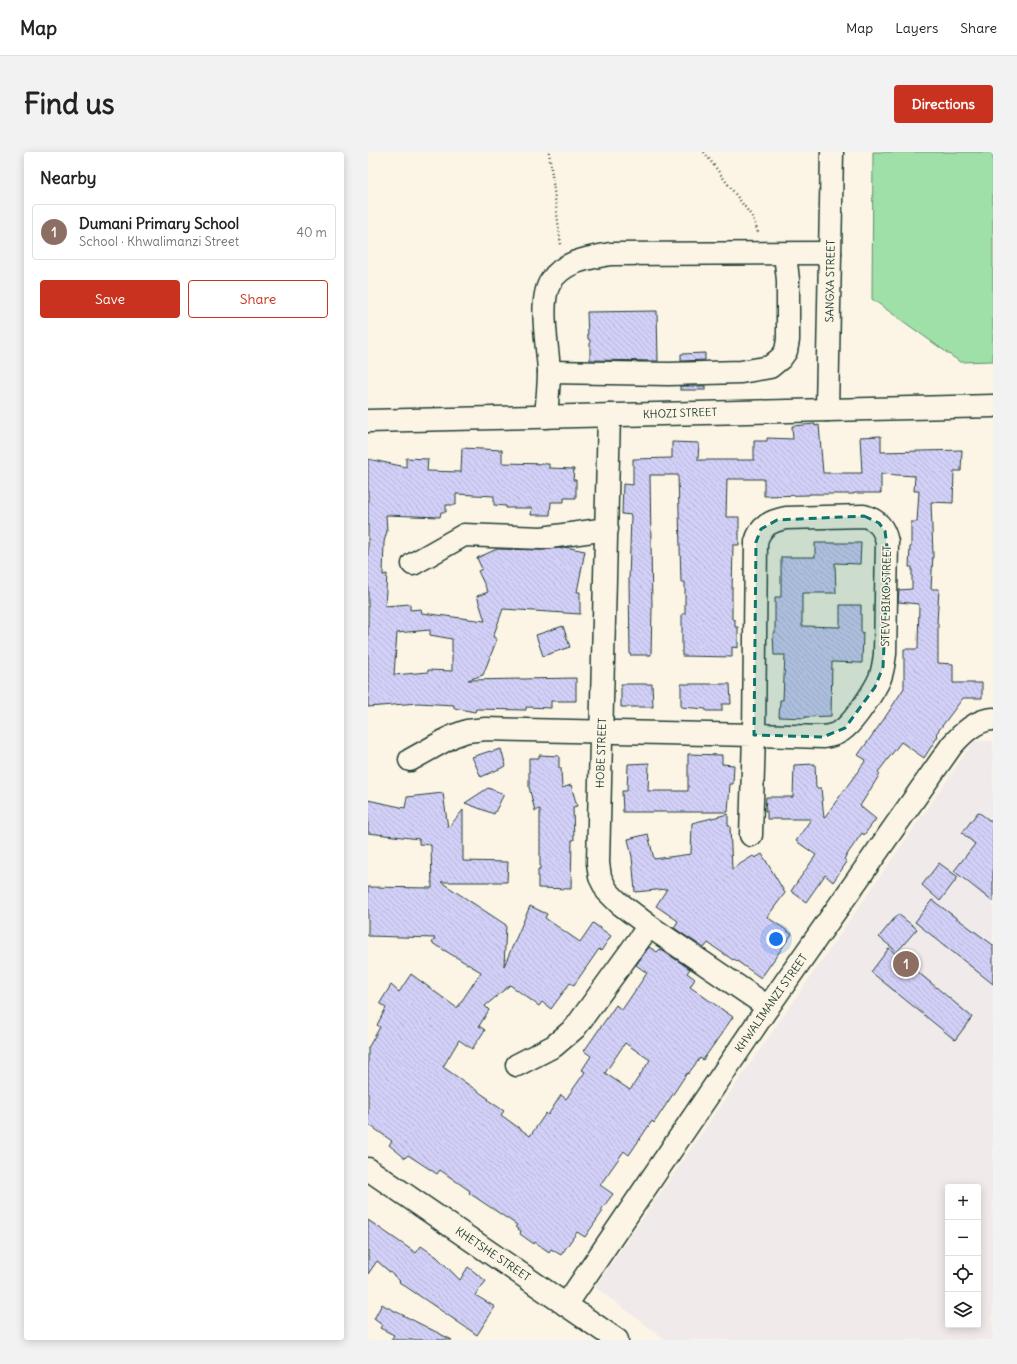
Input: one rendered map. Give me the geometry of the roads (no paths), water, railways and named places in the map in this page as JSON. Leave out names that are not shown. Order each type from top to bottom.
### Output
[{"type":"street","name":"SANGXA STREET","points":[[827,410],[832,152]]},
{"type":"street","points":[[546,417],[549,372],[545,310],[546,293],[551,281],[564,267],[586,259],[610,254],[830,253]]},
{"type":"street","points":[[549,372],[669,374],[741,372],[770,367],[781,358],[786,351],[788,340],[788,280],[776,254]]},
{"type":"street","name":"KHOZI STREET","points":[[368,421],[993,406]]},
{"type":"street","name":"HOBE STREET","points":[[609,415],[598,863],[600,877],[607,891],[619,903],[648,926],[768,1007]]},
{"type":"street","name":"STEVE BIKO STREET","points":[[410,760],[448,739],[467,731],[486,729],[754,735],[823,737],[834,735],[852,722],[875,687],[883,667],[888,555],[884,531],[879,523],[872,518],[864,516],[786,518],[768,524],[761,529],[758,535],[756,542],[754,735],[750,835]]},
{"type":"street","points":[[413,564],[464,535],[542,538],[607,529]]},
{"type":"street","name":"KHWALIMANZI STREET","points":[[566,1305],[768,1007],[952,745],[962,733],[974,725],[993,719]]},
{"type":"street","points":[[517,1065],[554,1046],[575,1028],[648,926]]},
{"type":"street","name":"KHETSHE STREET","points":[[368,1169],[617,1340]]},
{"type":"place","name":"Dumani Primary School","points":[[906,964]]}]
